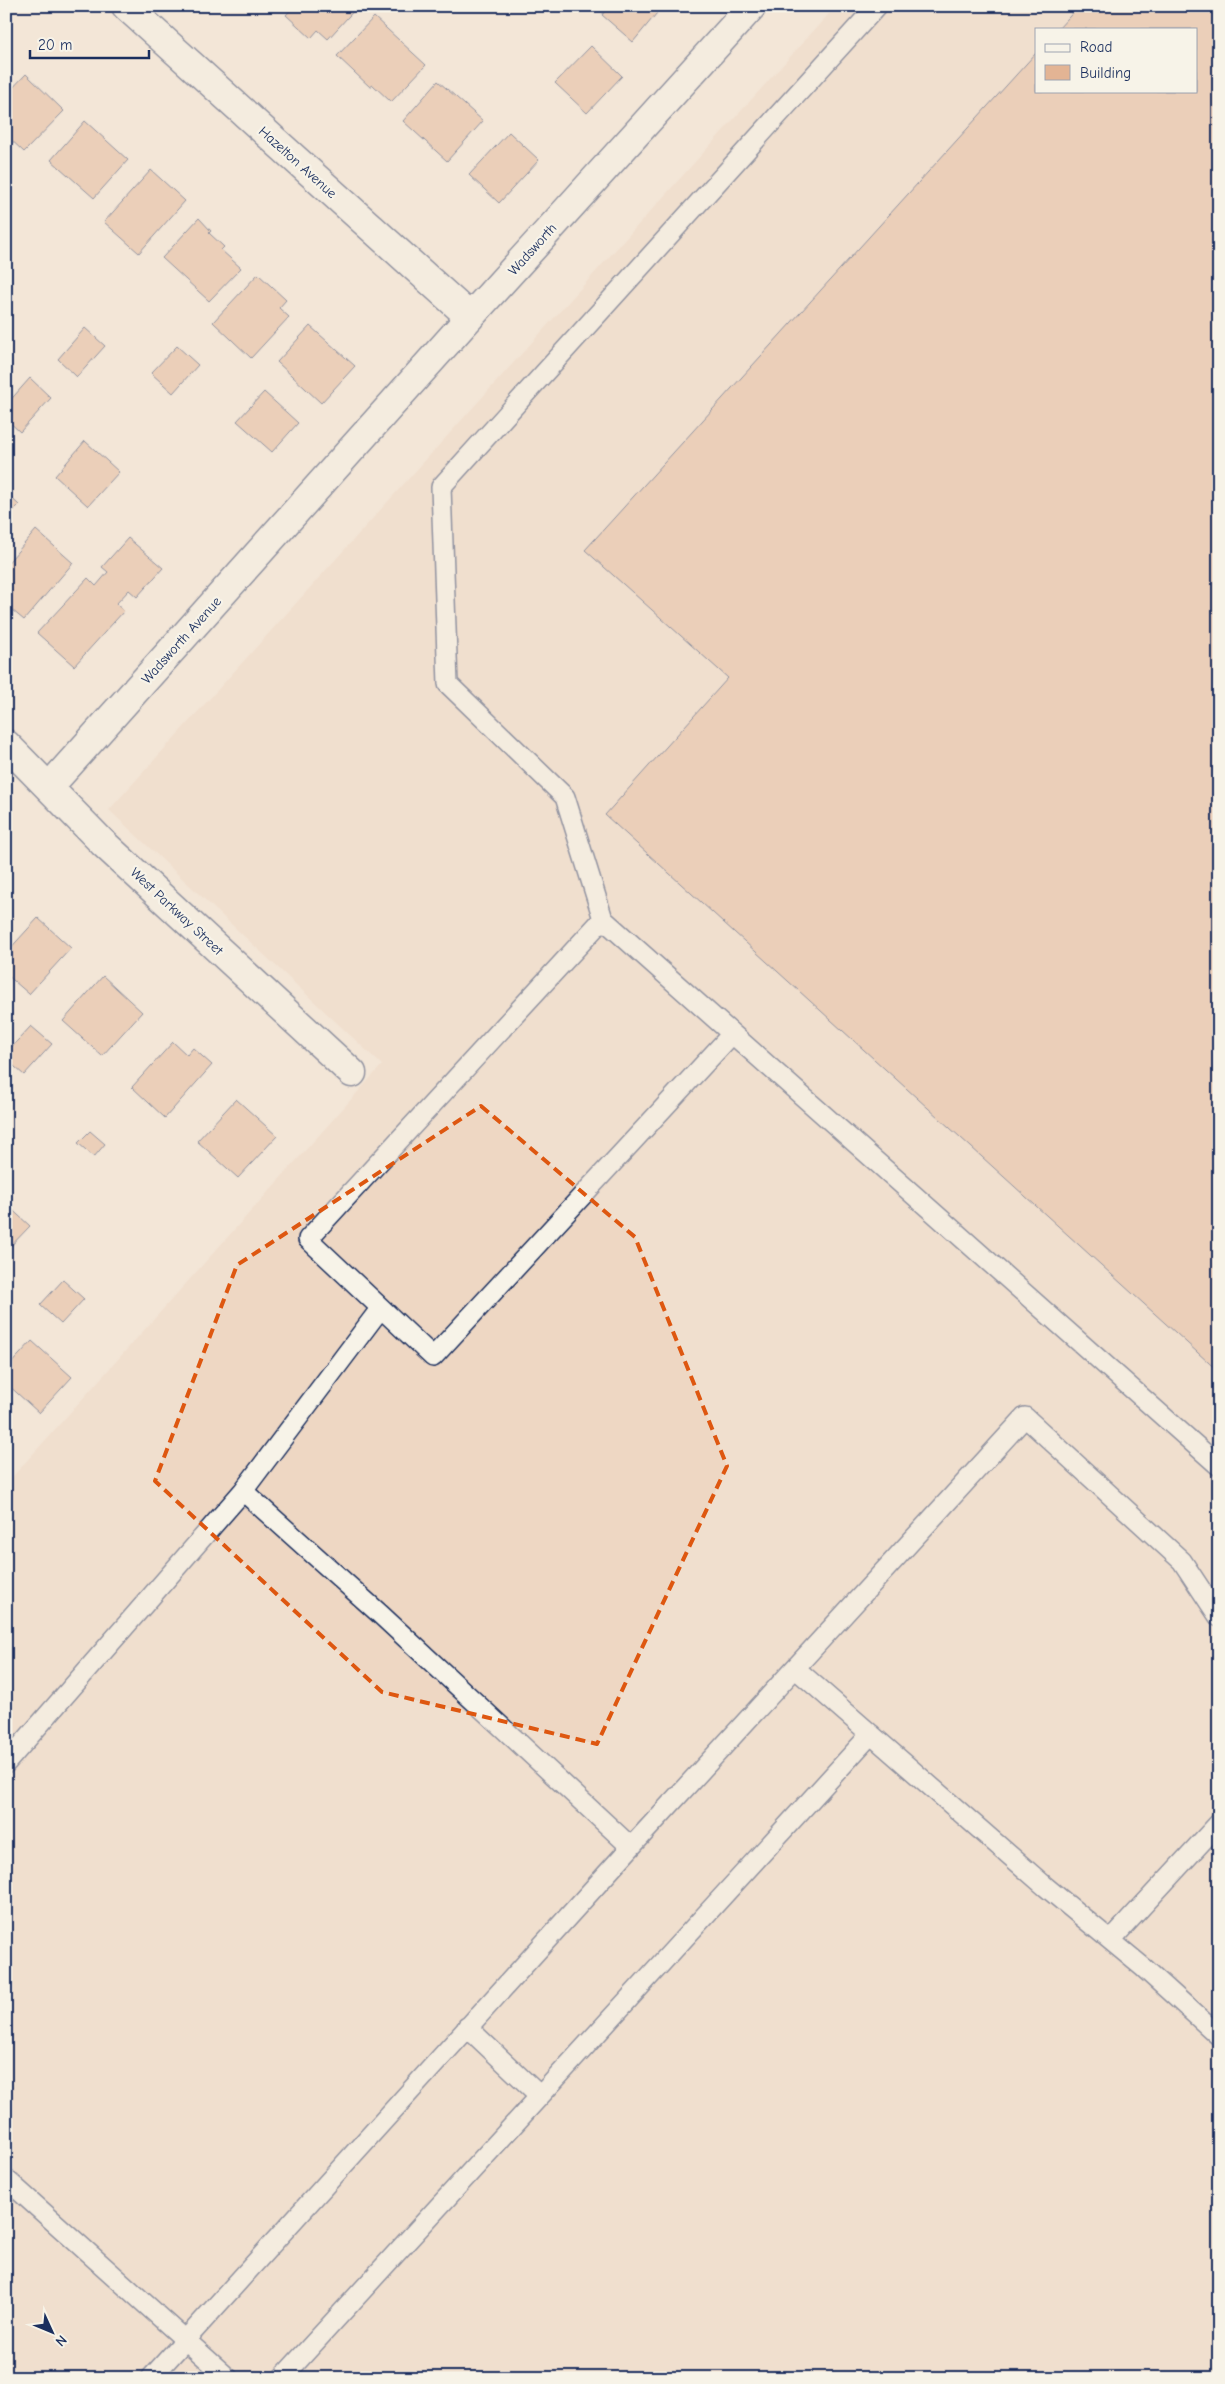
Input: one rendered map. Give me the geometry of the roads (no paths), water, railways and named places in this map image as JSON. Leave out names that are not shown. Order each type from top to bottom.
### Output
[{"type":"street","name":"Hazelton Avenue","points":[[126,6],[470,317]]},
{"type":"street","name":"Wadsworth","points":[[313,493],[752,6]]},
{"type":"street","name":"Wadsworth Avenue","points":[[49,787],[313,493]]},
{"type":"street","name":"West Parkway Street","points":[[6,744],[103,843],[352,1073]]},
{"type":"lane","points":[[878,6],[441,487],[448,684],[565,797],[603,919],[1219,1466]]},
{"type":"lane","points":[[603,919],[308,1239],[433,1357],[732,1034]]},
{"type":"lane","points":[[6,1763],[243,1491],[380,1309]]},
{"type":"lane","points":[[151,2378],[631,1846],[796,1669],[870,1585],[1025,1417],[1182,1560],[1219,1617]]},
{"type":"lane","points":[[243,1491],[380,1614],[631,1846]]},
{"type":"lane","points":[[796,1669],[1046,1887],[1111,1940],[1219,2036]]},
{"type":"lane","points":[[282,2378],[871,1734]]},
{"type":"lane","points":[[1111,1940],[1219,1823]]},
{"type":"lane","points":[[467,2027],[540,2096]]},
{"type":"lane","points":[[6,2179],[228,2378]]}]
